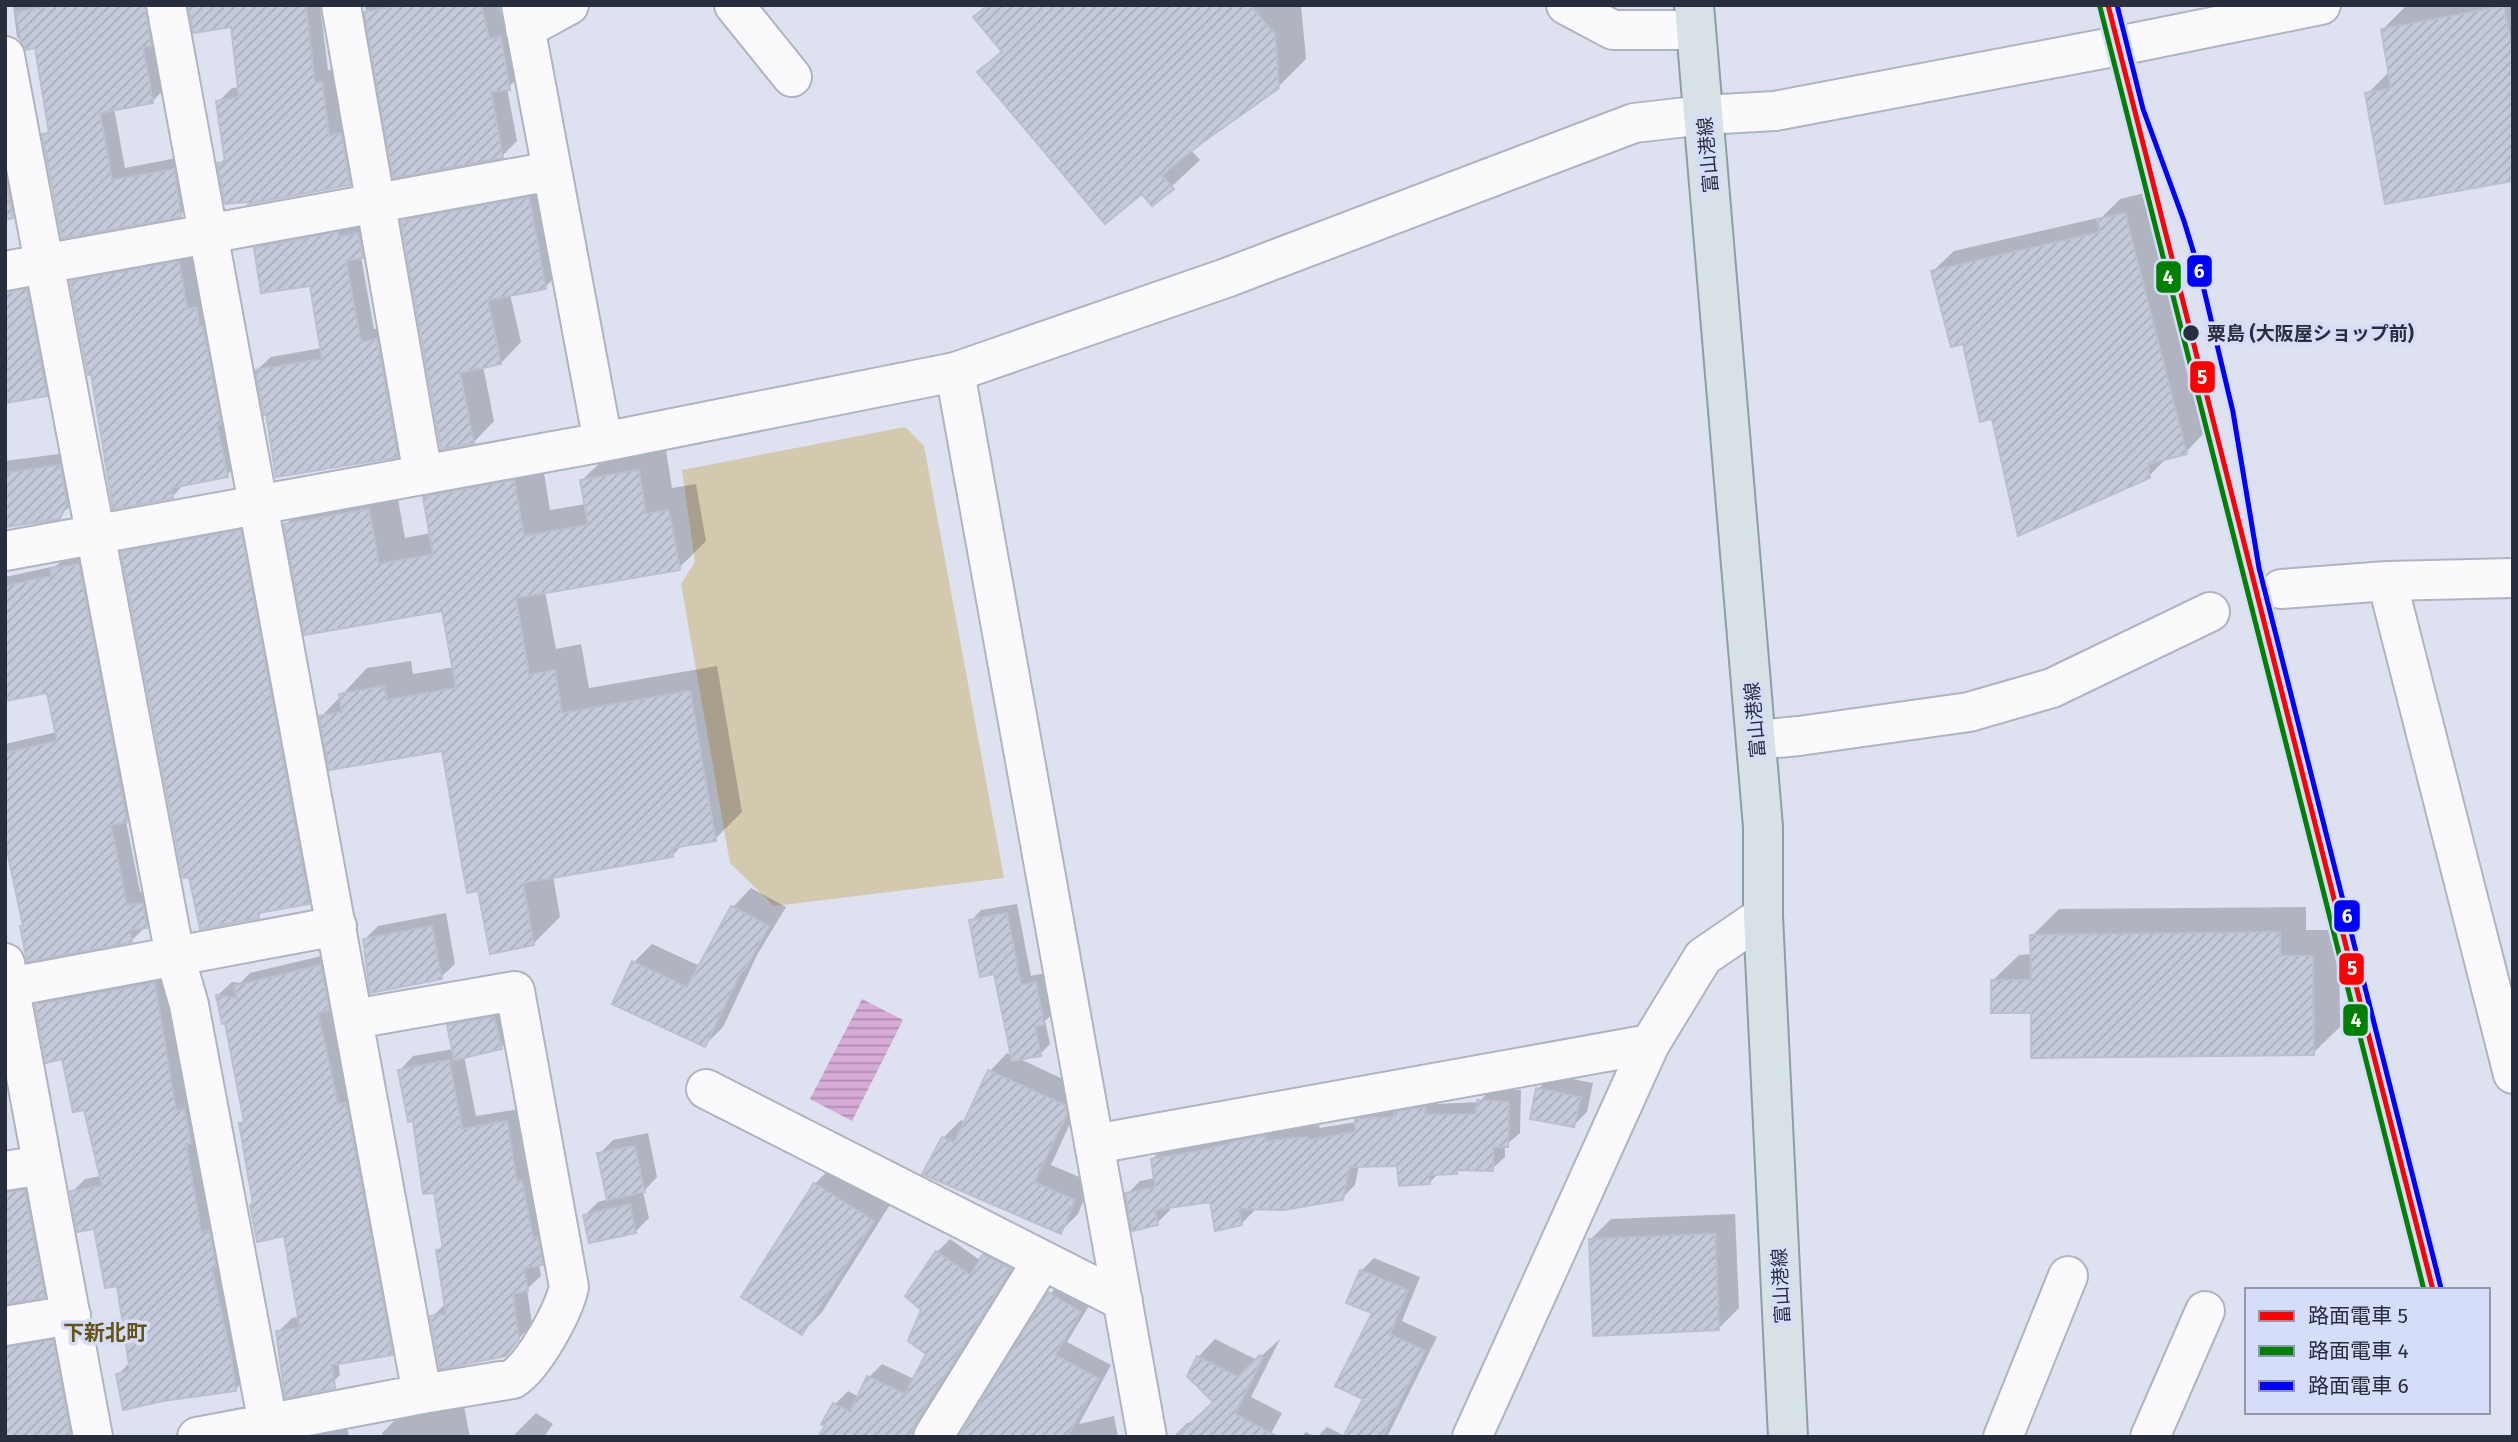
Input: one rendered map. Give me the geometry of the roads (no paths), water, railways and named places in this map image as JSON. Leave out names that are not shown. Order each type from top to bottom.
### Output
[{"type":"main road","name":"富山港線","points":[[1695,17],[1763,827],[1763,916],[1788,1437]]},
{"type":"street","points":[[166,5],[422,1394]]},
{"type":"street","points":[[341,5],[423,475]]},
{"type":"street","points":[[569,5],[523,17],[603,442]]},
{"type":"street","points":[[734,5],[792,77]]},
{"type":"street","points":[[1566,5],[1613,30],[1695,17]]},
{"type":"street","points":[[5,551],[603,442],[955,372],[1226,278],[1634,124],[1704,115],[1776,111],[2231,14],[2321,5]]},
{"type":"street","points":[[5,56],[175,956],[189,1005],[268,1423]]},
{"type":"street","points":[[5,271],[552,171]]},
{"type":"street","points":[[955,372],[1147,1437]]},
{"type":"street","points":[[2281,589],[2387,581],[2513,578]]},
{"type":"street","points":[[2387,581],[2510,1050]]},
{"type":"street","points":[[1756,740],[1969,712],[2052,688],[2210,612]]},
{"type":"street","points":[[1472,1437],[1650,1044],[1703,957],[1763,916]]},
{"type":"street","points":[[93,1437],[8,975],[175,956],[337,926]]},
{"type":"street","points":[[197,1437],[268,1423],[354,1422],[422,1394],[513,1379],[525,1371],[565,1304],[569,1287],[515,991],[354,1019]]},
{"type":"street","points":[[1095,1144],[1650,1044]]},
{"type":"street","points":[[706,1089],[1123,1301]]},
{"type":"street","points":[[5,1171],[42,1165]]},
{"type":"street","points":[[933,1437],[1042,1261]]},
{"type":"street","points":[[2003,1437],[2068,1276]]},
{"type":"street","points":[[2150,1437],[2205,1311]]},
{"type":"street","points":[[5,1326],[71,1315]]},
{"type":"tram line","name":"5","points":[[2108,5],[2432,1288]]},
{"type":"tram line","name":"6","points":[[2117,5],[2143,109],[2200,273],[2233,412],[2259,568],[2441,1288]]},
{"type":"tram line","name":"4","points":[[2100,7],[2423,1288]]},
{"type":"place","name":"粟島 (大阪屋ショップ前)","points":[[2191,333]]},
{"type":"district","name":"下新北町","points":[[105,1333]]}]
